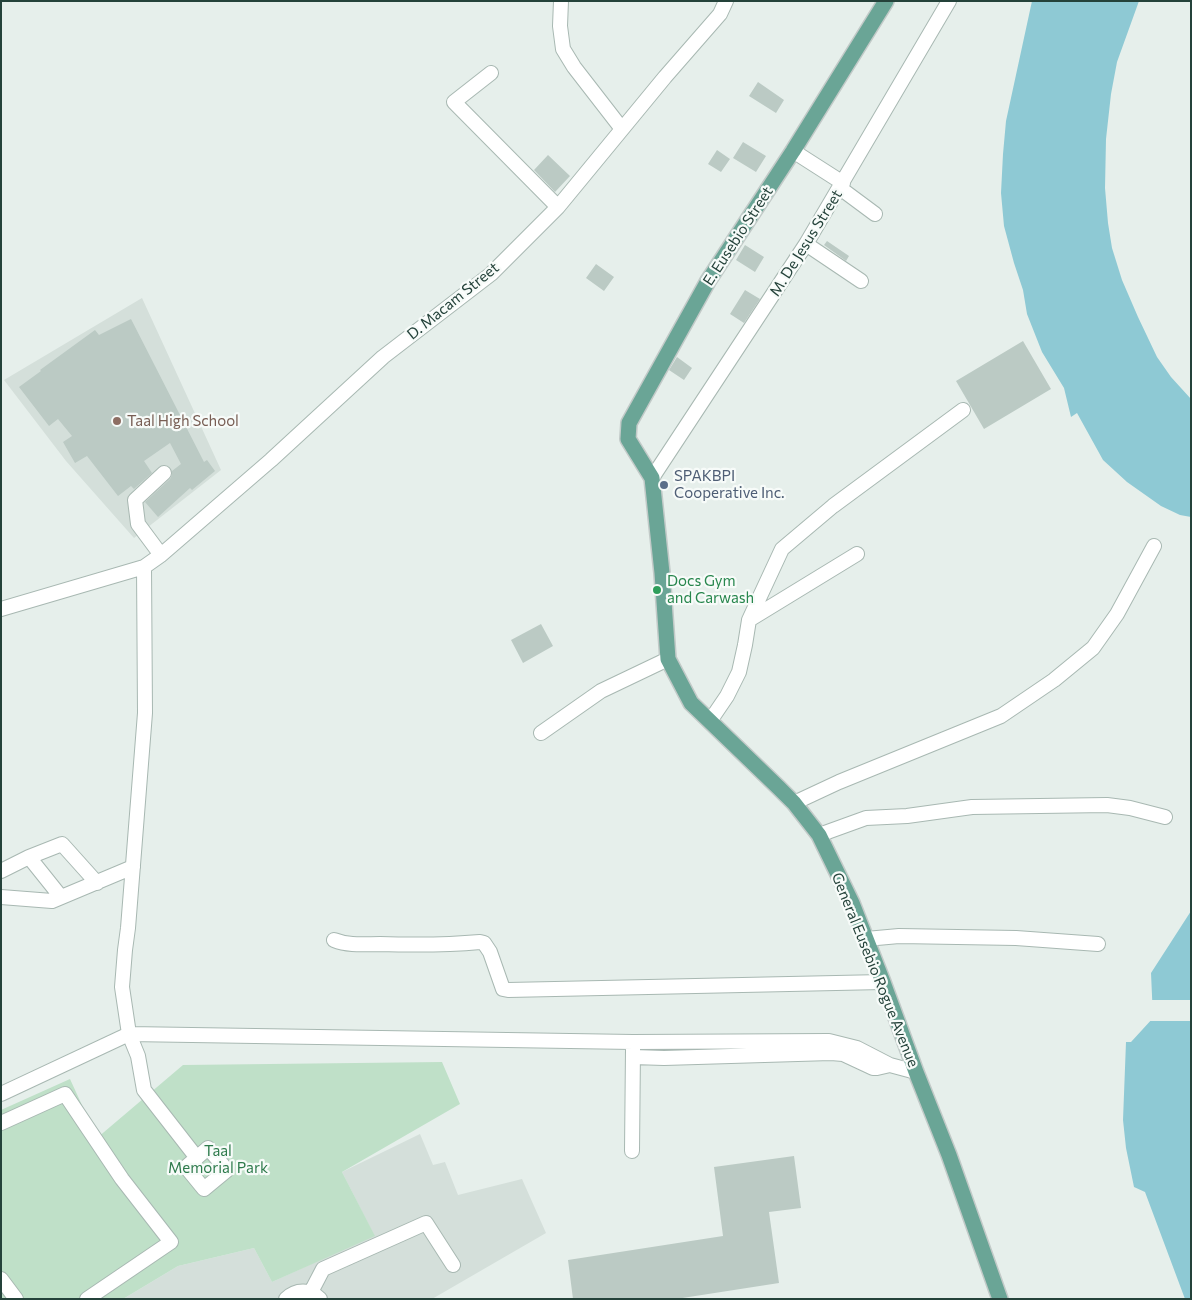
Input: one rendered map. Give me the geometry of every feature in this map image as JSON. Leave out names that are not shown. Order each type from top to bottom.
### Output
[{"type":"main road","name":"E. Eusebio Street","points":[[652,478],[628,439],[629,423],[708,281],[793,151],[886,1]]},
{"type":"main road","name":"General Eusebio Rogue Avenue","points":[[652,478],[662,573],[668,659],[691,702],[794,803],[819,835],[852,903],[883,982],[949,1155],[1000,1299]]},
{"type":"street","points":[[561,1],[560,26],[563,49],[574,67],[622,129]]},
{"type":"street","name":"D. Macam Street","points":[[1,609],[144,567],[161,555],[271,460],[383,357],[490,274],[558,207],[720,14],[726,1]]},
{"type":"street","name":"M. De Jesus Street","points":[[652,478],[806,244],[949,1]]},
{"type":"street","points":[[491,73],[454,102],[558,207]]},
{"type":"street","points":[[793,151],[875,214]]},
{"type":"street","points":[[806,244],[861,282]]},
{"type":"street","points":[[710,721],[727,696],[739,672],[749,620],[782,549],[833,506],[963,410]]},
{"type":"street","points":[[161,555],[138,524],[135,500],[164,473]]},
{"type":"street","points":[[794,803],[839,782],[1001,716],[1054,680],[1093,648],[1117,614],[1154,546]]},
{"type":"street","points":[[749,620],[857,554]]},
{"type":"street","points":[[144,567],[145,713],[134,867],[122,987],[129,1034],[138,1056],[144,1090],[197,1158]]},
{"type":"street","points":[[541,733],[602,691],[668,659]]},
{"type":"street","points":[[819,835],[866,818],[907,816],[972,807],[1107,804],[1165,817]]},
{"type":"street","points":[[1,871],[29,856],[62,844],[97,882]]},
{"type":"street","points":[[29,856],[61,897]]},
{"type":"street","points":[[1,896],[52,901],[134,867]]},
{"type":"street","points":[[866,939],[899,936],[1007,938],[1098,944]]},
{"type":"street","points":[[334,940],[343,944],[453,945],[484,943],[490,952],[503,988],[508,990],[883,982]]},
{"type":"street","points":[[1,1094],[129,1034],[633,1042],[828,1041],[857,1048],[890,1065],[916,1072]]},
{"type":"street","points":[[632,1151],[633,1042]]},
{"type":"street","points":[[633,1057],[664,1058],[831,1053],[843,1054],[873,1068],[890,1065]]},
{"type":"street","points":[[1,1123],[65,1094],[122,1179],[171,1242],[87,1299]]},
{"type":"street","points":[[286,1299],[296,1292],[304,1291],[316,1296],[323,1269],[426,1223],[453,1265]]},
{"type":"street","points":[[1,1280],[16,1299]]},
{"type":"shaded area","name":"Taal High School","points":[[142,298],[221,470],[134,538],[66,461],[4,380]]},
{"type":"shaded area","points":[[420,1134],[433,1165],[445,1162],[458,1195],[522,1179],[546,1233],[432,1299],[123,1299],[178,1266],[254,1248],[272,1282],[374,1235],[342,1172]]},
{"type":"green space","name":"Taal Memorial Park","points":[[442,1062],[460,1104],[342,1172],[375,1236],[272,1282],[254,1248],[178,1266],[123,1299],[1,1299],[1,1110],[70,1079],[97,1138],[183,1065]]},
{"type":"water","points":[[1032,1],[1139,1],[1117,62],[1111,94],[1106,139],[1105,188],[1108,223],[1112,248],[1122,280],[1138,317],[1157,357],[1171,377],[1191,399],[1191,517],[1180,515],[1161,506],[1127,482],[1103,460],[1077,413],[1071,417],[1064,388],[1042,352],[1027,314],[1023,290],[1004,226],[1001,193],[1006,121]]},
{"type":"water","points":[[1191,911],[1191,1299],[1185,1299],[1145,1192],[1134,1187],[1126,1148],[1123,1120],[1126,1042],[1131,1042],[1153,1018],[1151,973]]},
{"type":"pier","points":[[1150,1000],[1191,1000],[1191,1021],[1147,1021],[1151,1017]]},
{"type":"building","points":[[758,82],[784,100],[776,113],[749,96]]},
{"type":"building","points":[[743,142],[766,156],[756,172],[733,158]]},
{"type":"building","points":[[717,150],[730,159],[721,172],[708,164]]},
{"type":"building","points":[[548,155],[570,176],[555,192],[534,170]]},
{"type":"building","points":[[827,241],[849,256],[846,261],[824,245]]},
{"type":"building","points":[[745,245],[764,257],[755,272],[736,260]]},
{"type":"building","points":[[596,264],[614,277],[604,291],[586,278]]},
{"type":"building","points":[[745,290],[760,299],[744,323],[730,314]]},
{"type":"building","name":"Taal High School","points":[[131,319],[204,462],[207,460],[215,471],[192,490],[190,488],[158,517],[145,502],[170,479],[172,471],[181,464],[170,443],[144,461],[152,473],[134,489],[131,486],[118,496],[87,456],[75,463],[63,442],[72,436],[58,419],[49,426],[19,387],[95,330],[99,335]]},
{"type":"building","points":[[1023,341],[1051,389],[984,429],[956,381]]},
{"type":"building","points":[[677,357],[692,368],[684,380],[669,370]]},
{"type":"building","points":[[541,624],[553,646],[523,663],[511,640]]},
{"type":"building","points":[[794,1156],[801,1208],[769,1212],[779,1283],[676,1299],[573,1299],[568,1260],[723,1236],[714,1167]]},
{"type":"place","name":"Taal High School","points":[[117,421]]},
{"type":"place","name":"SPAKBPI Cooperative Inc.","points":[[664,485]]},
{"type":"place","name":"Docs Gym and Carwash","points":[[657,590]]}]
